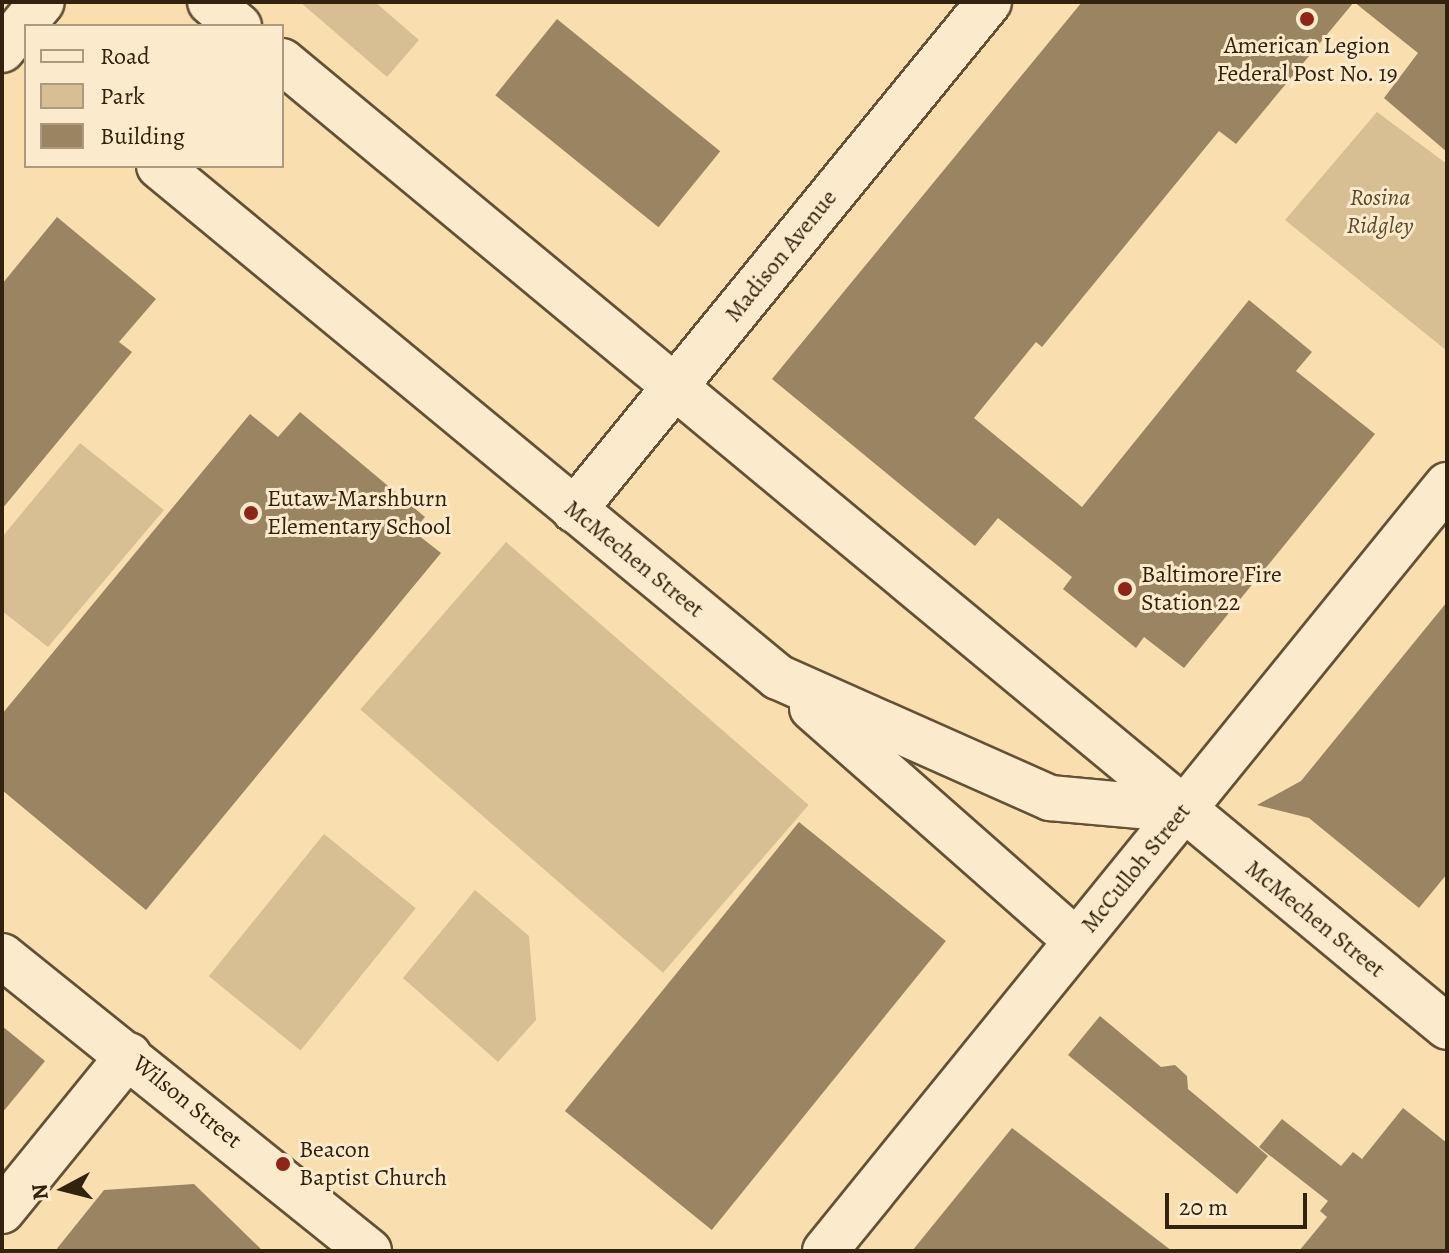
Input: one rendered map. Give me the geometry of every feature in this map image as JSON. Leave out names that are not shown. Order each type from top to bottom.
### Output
[{"type":"street","points":[[26,24],[42,2]]},
{"type":"street","points":[[210,2],[237,24]]},
{"type":"street","name":"Madison Avenue","points":[[574,510],[989,2]]},
{"type":"street","points":[[10,46],[24,27]]},
{"type":"street","name":"McMechen Street","points":[[284,63],[677,384],[1182,810],[1447,1027]]},
{"type":"street","name":"McMechen Street","points":[[161,168],[778,677],[1050,798],[1182,810]]},
{"type":"street","name":"McCulloh Street","points":[[825,1251],[1447,485]]},
{"type":"street","points":[[778,677],[1076,941]]},
{"type":"street","name":"Wilson Street","points":[[2,956],[129,1055],[369,1251]]},
{"type":"street","points":[[2,1211],[129,1055]]},
{"type":"green space","points":[[300,2],[375,2],[419,40],[387,77]]},
{"type":"green space","name":"Rosina Ridgley","points":[[1377,112],[1447,164],[1447,351],[1285,220]]},
{"type":"green space","points":[[80,443],[164,510],[48,647],[2,611],[2,537]]},
{"type":"green space","points":[[506,542],[809,805],[663,973],[360,710]]},
{"type":"green space","points":[[324,834],[416,908],[301,1050],[209,976]]},
{"type":"green space","points":[[475,890],[529,936],[536,1020],[498,1062],[403,978]]},
{"type":"building","points":[[1082,2],[1354,2],[1236,144],[1219,131],[1042,347],[1036,342],[974,418],[1082,507],[1249,300],[1312,352],[1296,371],[1375,434],[1184,668],[1144,637],[1136,648],[1063,589],[1072,577],[998,518],[975,546],[772,379]]},
{"type":"building","points":[[1354,2],[1447,2],[1447,152],[1384,98],[1418,53]]},
{"type":"building","points":[[557,19],[720,151],[659,227],[495,95]]},
{"type":"building","points":[[57,217],[156,299],[119,342],[132,352],[2,509],[2,284]]},
{"type":"building","points":[[300,412],[425,517],[413,531],[441,553],[146,910],[2,790],[2,714],[250,414],[278,437]]},
{"type":"building","points":[[1447,602],[1447,874],[1419,908],[1309,818],[1257,805],[1301,781]]},
{"type":"building","points":[[799,822],[946,941],[712,1230],[565,1111]]},
{"type":"building","points":[[1100,1016],[1161,1067],[1175,1065],[1187,1076],[1188,1089],[1268,1156],[1237,1194],[1068,1055]]},
{"type":"building","points":[[2,1026],[45,1061],[2,1113]]},
{"type":"building","points":[[1403,1108],[1447,1143],[1447,1251],[1299,1251],[1327,1217],[1320,1211],[1328,1201],[1259,1147],[1282,1119],[1341,1166],[1353,1152],[1362,1159]]},
{"type":"building","points":[[1012,1128],[1172,1251],[912,1251]]},
{"type":"building","points":[[194,1184],[263,1251],[55,1251],[104,1190]]},
{"type":"place","name":"American Legion Federal Post No. 19","points":[[1307,19]]},
{"type":"place","name":"Eutaw-Marshburn Elementary School","points":[[251,513]]},
{"type":"place","name":"Baltimore Fire Station 22","points":[[1125,589]]},
{"type":"place","name":"Beacon Baptist Church","points":[[283,1164]]}]
